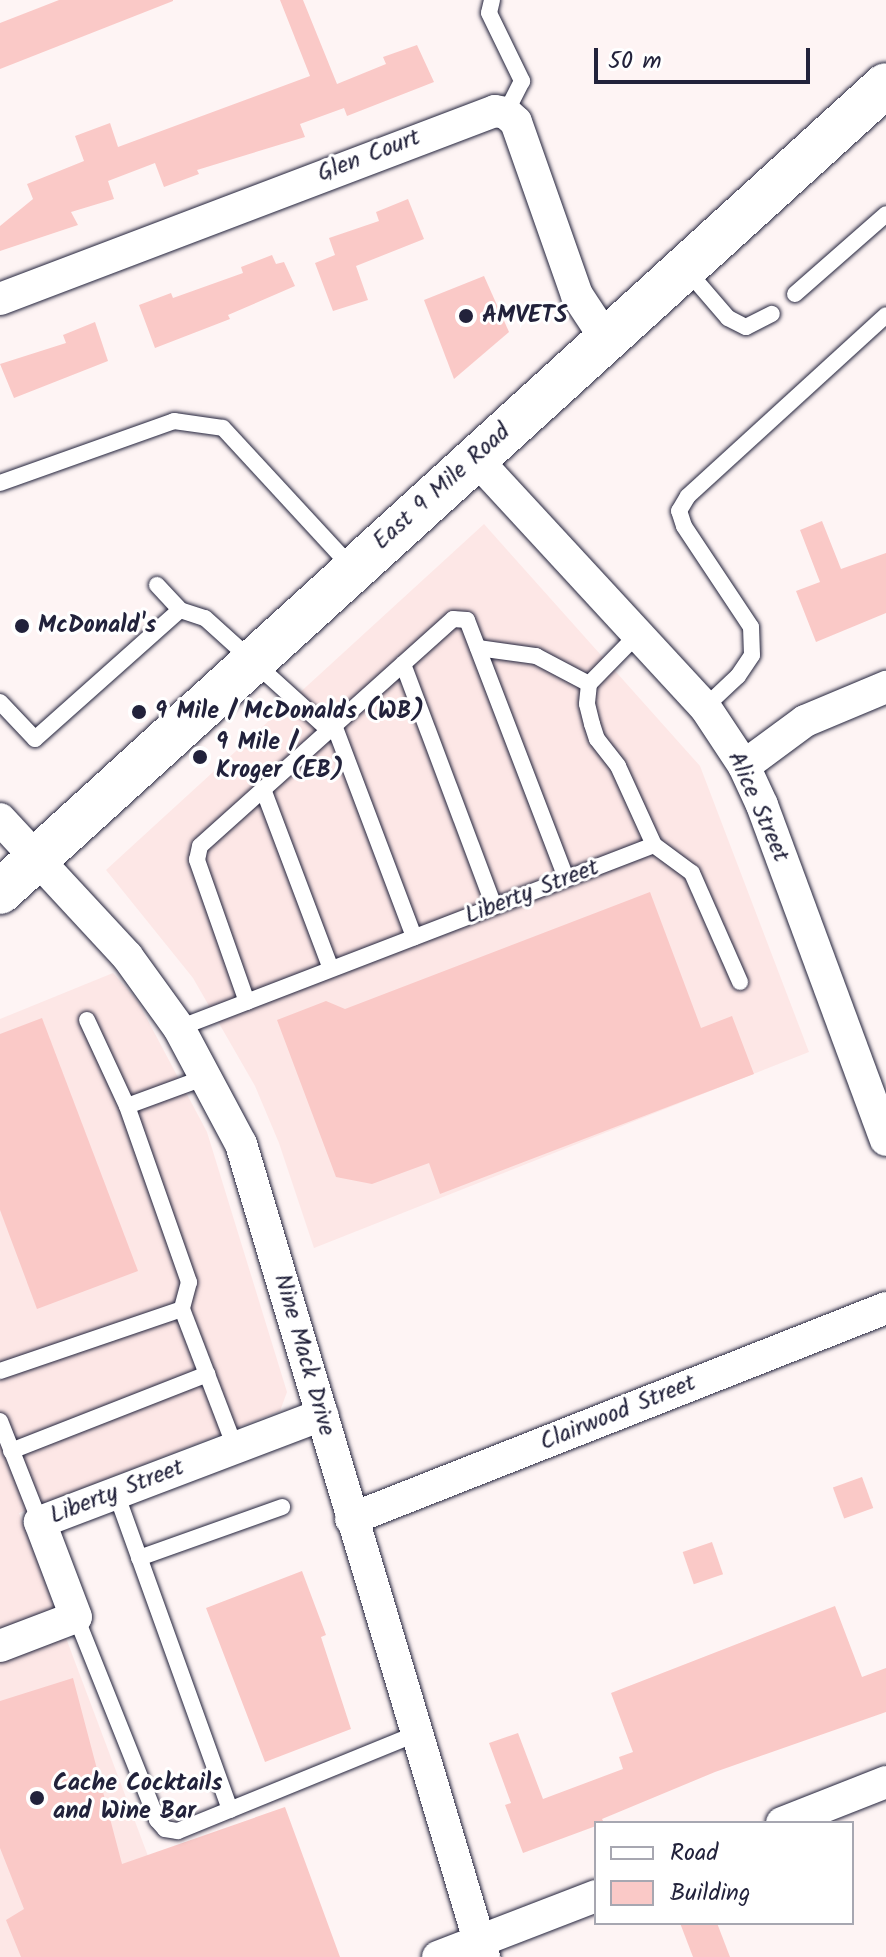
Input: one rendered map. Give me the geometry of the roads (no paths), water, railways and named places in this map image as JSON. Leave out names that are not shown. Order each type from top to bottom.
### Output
[{"type":"main road","name":"East 9 Mile Road","points":[[0,892],[352,568],[886,85]]},
{"type":"street","name":"Glen Court","points":[[0,299],[478,114],[506,113]]},
{"type":"street","points":[[506,113],[516,122],[577,295],[606,339]]},
{"type":"street","name":"Alice Street","points":[[475,458],[705,707],[744,766],[762,805],[886,1140]]},
{"type":"street","points":[[744,766],[805,721],[886,687]]},
{"type":"street","name":"Nine Mack Drive","points":[[0,819],[103,926],[179,1028],[241,1144],[482,1949]]},
{"type":"street","name":"Clairwood Street","points":[[351,1519],[886,1308]]},
{"type":"street","name":"Liberty Street","points":[[76,1617],[40,1522],[322,1415]]},
{"type":"street","points":[[0,1646],[76,1617]]},
{"type":"street","points":[[787,1821],[886,1782]]},
{"type":"street","points":[[438,1957],[482,1949],[594,1897]]},
{"type":"lane","points":[[492,0],[489,13],[522,81],[506,113]]},
{"type":"lane","points":[[795,294],[886,214]]},
{"type":"lane","points":[[685,268],[728,318],[746,327],[772,314]]},
{"type":"lane","points":[[705,707],[738,676],[752,655],[751,627],[684,526],[679,511],[688,496],[886,315]]},
{"type":"lane","points":[[0,483],[174,421],[223,428],[352,568]]},
{"type":"lane","points":[[157,585],[180,610],[205,618],[251,662],[332,727],[414,937]]},
{"type":"lane","points":[[0,702],[35,739],[180,610]]},
{"type":"lane","points":[[247,1002],[197,860],[200,846],[453,619],[467,620],[566,878]]},
{"type":"lane","points":[[638,634],[589,684],[587,704],[597,739],[618,766],[654,845],[692,873],[740,982]]},
{"type":"lane","points":[[478,648],[536,656],[589,684]]},
{"type":"lane","points":[[403,664],[494,906]]},
{"type":"lane","points":[[263,789],[331,969]]},
{"type":"lane","name":"Liberty Street","points":[[179,1028],[654,845]]},
{"type":"lane","points":[[87,1020],[127,1106],[189,1282],[182,1309],[235,1447]]},
{"type":"lane","points":[[127,1106],[206,1077]]},
{"type":"lane","points":[[0,1371],[182,1309]]},
{"type":"lane","points":[[11,1451],[207,1374]]},
{"type":"lane","points":[[0,1421],[40,1522]]},
{"type":"lane","points":[[116,1493],[230,1810]]},
{"type":"lane","points":[[139,1558],[282,1507]]},
{"type":"lane","points":[[76,1617],[157,1820],[165,1829],[178,1831],[418,1733]]},
{"type":"place","name":"AMVETS","points":[[466,316]]},
{"type":"place","name":"McDonald's","points":[[22,626]]},
{"type":"place","name":"9 Mile / McDonalds (WB)","points":[[139,712]]},
{"type":"place","name":"9 Mile / Kroger (EB)","points":[[200,757]]},
{"type":"place","name":"Cache Cocktails and Wine Bar","points":[[37,1798]]}]
